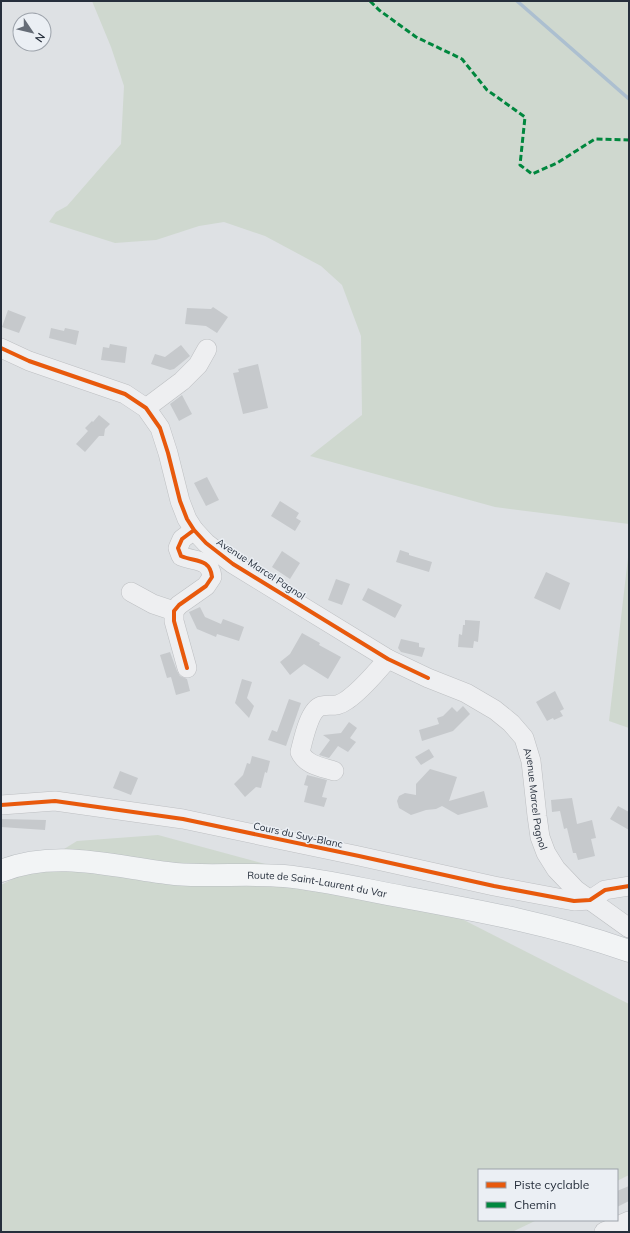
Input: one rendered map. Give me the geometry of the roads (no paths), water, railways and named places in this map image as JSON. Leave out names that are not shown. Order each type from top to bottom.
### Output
[{"type":"main road","name":"Route de Saint-Laurent du Var","points":[[1,871],[23,864],[44,860],[64,860],[91,861],[178,874],[248,874],[285,876],[494,914],[591,939],[629,951]]},
{"type":"street","name":"Avenue Marcel Pagnol","points":[[1,348],[29,361],[126,394],[146,408],[160,428],[168,452],[180,501],[187,519],[194,530],[206,543],[234,564],[388,659],[428,678],[466,693],[495,710],[511,724],[524,738],[531,761],[536,816],[540,837],[546,853],[556,869],[576,890],[629,928]]},
{"type":"street","points":[[146,408],[182,381],[198,365],[207,349]]},
{"type":"street","points":[[187,668],[174,621],[174,611],[179,605],[206,586],[212,577],[211,569],[204,562],[190,560],[181,556],[178,548],[182,540],[194,530]]},
{"type":"street","points":[[131,592],[153,604],[174,611]]},
{"type":"street","points":[[334,771],[303,759],[300,752],[308,723],[315,711],[320,706],[336,706],[347,700],[368,682],[388,659]]},
{"type":"street","name":"Cours du Suy-Blanc","points":[[1,805],[55,801],[183,819],[494,886],[574,901],[590,900]]},
{"type":"street","points":[[590,900],[605,890],[629,886]]},
{"type":"street","points":[[604,1232],[629,1220]]},
{"type":"waterway","points":[[517,1],[629,99]]}]
